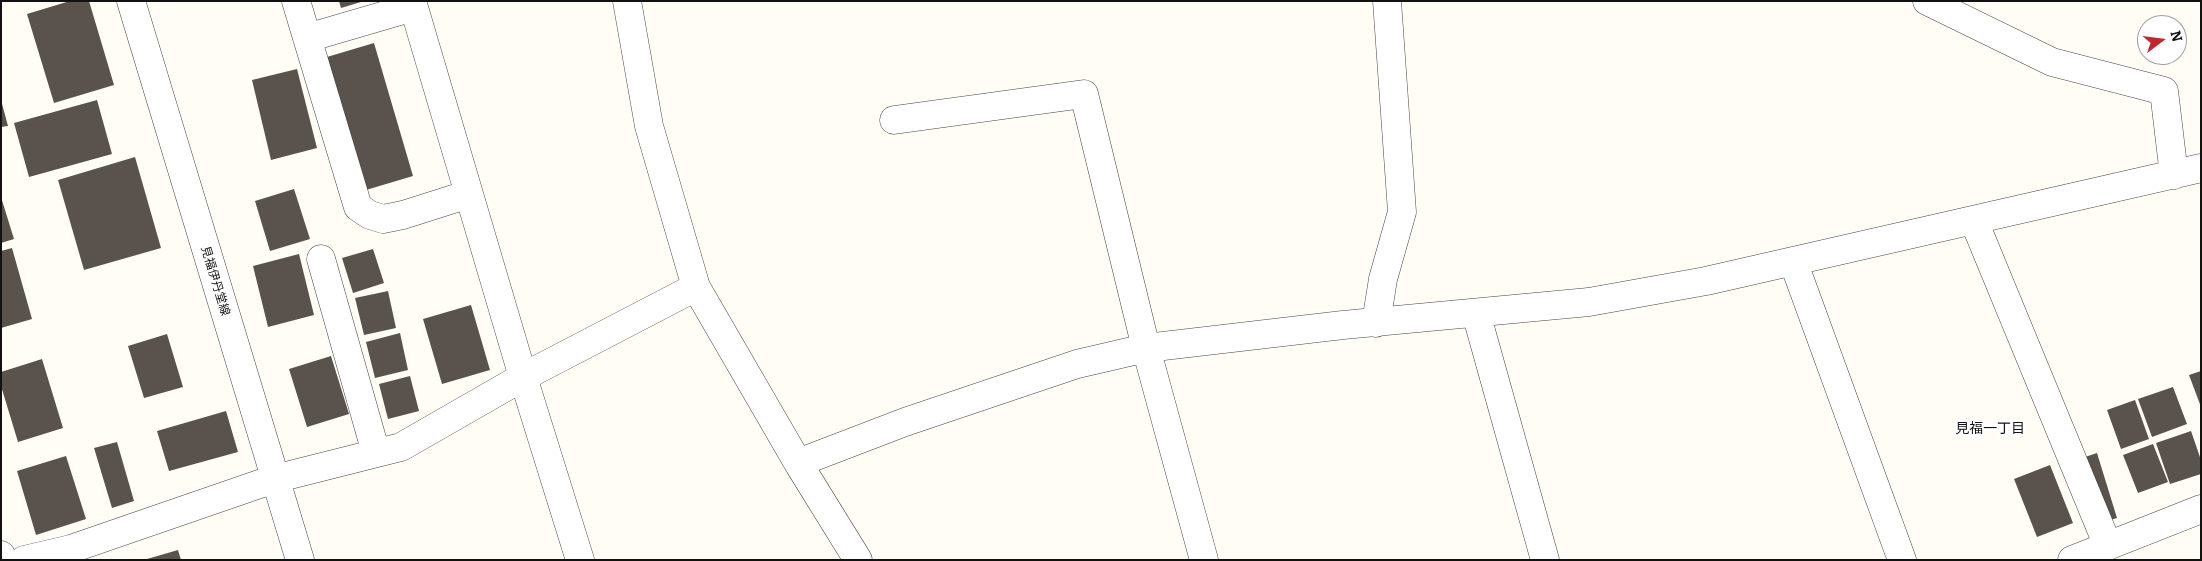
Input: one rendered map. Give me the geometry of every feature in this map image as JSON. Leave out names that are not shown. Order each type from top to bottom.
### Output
[{"type":"street","name":"見福伊丹堂線","points":[[130,1],[300,560]]},
{"type":"street","points":[[296,1],[358,207],[370,215],[383,219],[403,215],[469,194]]},
{"type":"street","points":[[627,1],[649,126],[696,287],[798,463],[858,560]]},
{"type":"street","points":[[1376,323],[1383,278],[1402,212],[1387,1]]},
{"type":"street","points":[[1927,1],[2052,62],[2164,91],[2174,175]]},
{"type":"street","points":[[307,38],[412,4],[580,560]]},
{"type":"street","points":[[894,120],[1084,94],[1146,348],[1204,560]]},
{"type":"street","points":[[798,463],[905,422],[1077,364],[1146,348],[1589,302],[1706,281],[2201,168]]},
{"type":"street","points":[[1974,221],[2108,546]]},
{"type":"street","points":[[321,259],[376,453]]},
{"type":"street","points":[[1793,261],[1902,560]]},
{"type":"street","points":[[24,560],[72,554],[274,479],[401,447],[523,376],[696,287]]},
{"type":"street","points":[[1476,313],[1545,560]]},
{"type":"street","points":[[2072,560],[2201,509]]},
{"type":"street","points":[[1,555],[2,560]]},
{"type":"building","points":[[70,1],[89,1],[114,85],[54,103],[27,14]]},
{"type":"building","points":[[339,1],[361,1],[361,2],[341,8]]},
{"type":"building","points":[[374,43],[413,176],[366,190],[327,57]]},
{"type":"building","points":[[297,69],[317,148],[271,160],[252,80]]},
{"type":"building","points":[[1,100],[8,126],[1,127]]},
{"type":"building","points":[[97,100],[112,154],[29,177],[14,123]]},
{"type":"building","points":[[135,157],[161,248],[84,270],[58,180]]},
{"type":"building","points":[[294,189],[310,239],[270,251],[255,201]]},
{"type":"building","points":[[1,197],[14,239],[1,243]]},
{"type":"building","points":[[12,248],[32,319],[1,328],[1,251]]},
{"type":"building","points":[[373,249],[384,283],[353,293],[342,258]]},
{"type":"building","points":[[299,254],[314,315],[268,327],[253,266]]},
{"type":"building","points":[[388,291],[396,328],[364,335],[355,298]]},
{"type":"building","points":[[471,305],[490,370],[442,384],[423,319]]},
{"type":"building","points":[[400,333],[408,370],[375,378],[366,342]]},
{"type":"building","points":[[167,334],[183,387],[144,398],[128,346]]},
{"type":"building","points":[[331,356],[349,414],[307,427],[289,369]]},
{"type":"building","points":[[42,359],[63,428],[18,442],[1,386],[1,372]]},
{"type":"building","points":[[2201,371],[2201,407],[2189,375]]},
{"type":"building","points":[[410,376],[419,411],[388,419],[379,384]]},
{"type":"building","points":[[2173,387],[2187,424],[2152,437],[2138,399]]},
{"type":"building","points":[[2135,400],[2149,439],[2121,449],[2107,410]]},
{"type":"building","points":[[226,411],[238,452],[169,471],[157,431]]},
{"type":"building","points":[[2191,431],[2201,460],[2201,474],[2170,484],[2156,443]]},
{"type":"building","points":[[117,442],[134,501],[112,508],[94,448]]},
{"type":"building","points":[[2153,444],[2168,482],[2138,493],[2123,455]]},
{"type":"building","points":[[2097,453],[2117,518],[2087,527],[2067,463]]},
{"type":"building","points":[[66,456],[86,519],[36,535],[17,471]]},
{"type":"building","points":[[2050,465],[2073,523],[2037,537],[2014,479]]},
{"type":"building","points":[[178,550],[181,560],[147,560],[147,559]]},
{"type":"district","name":"見福一丁目","points":[[1990,429]]}]
